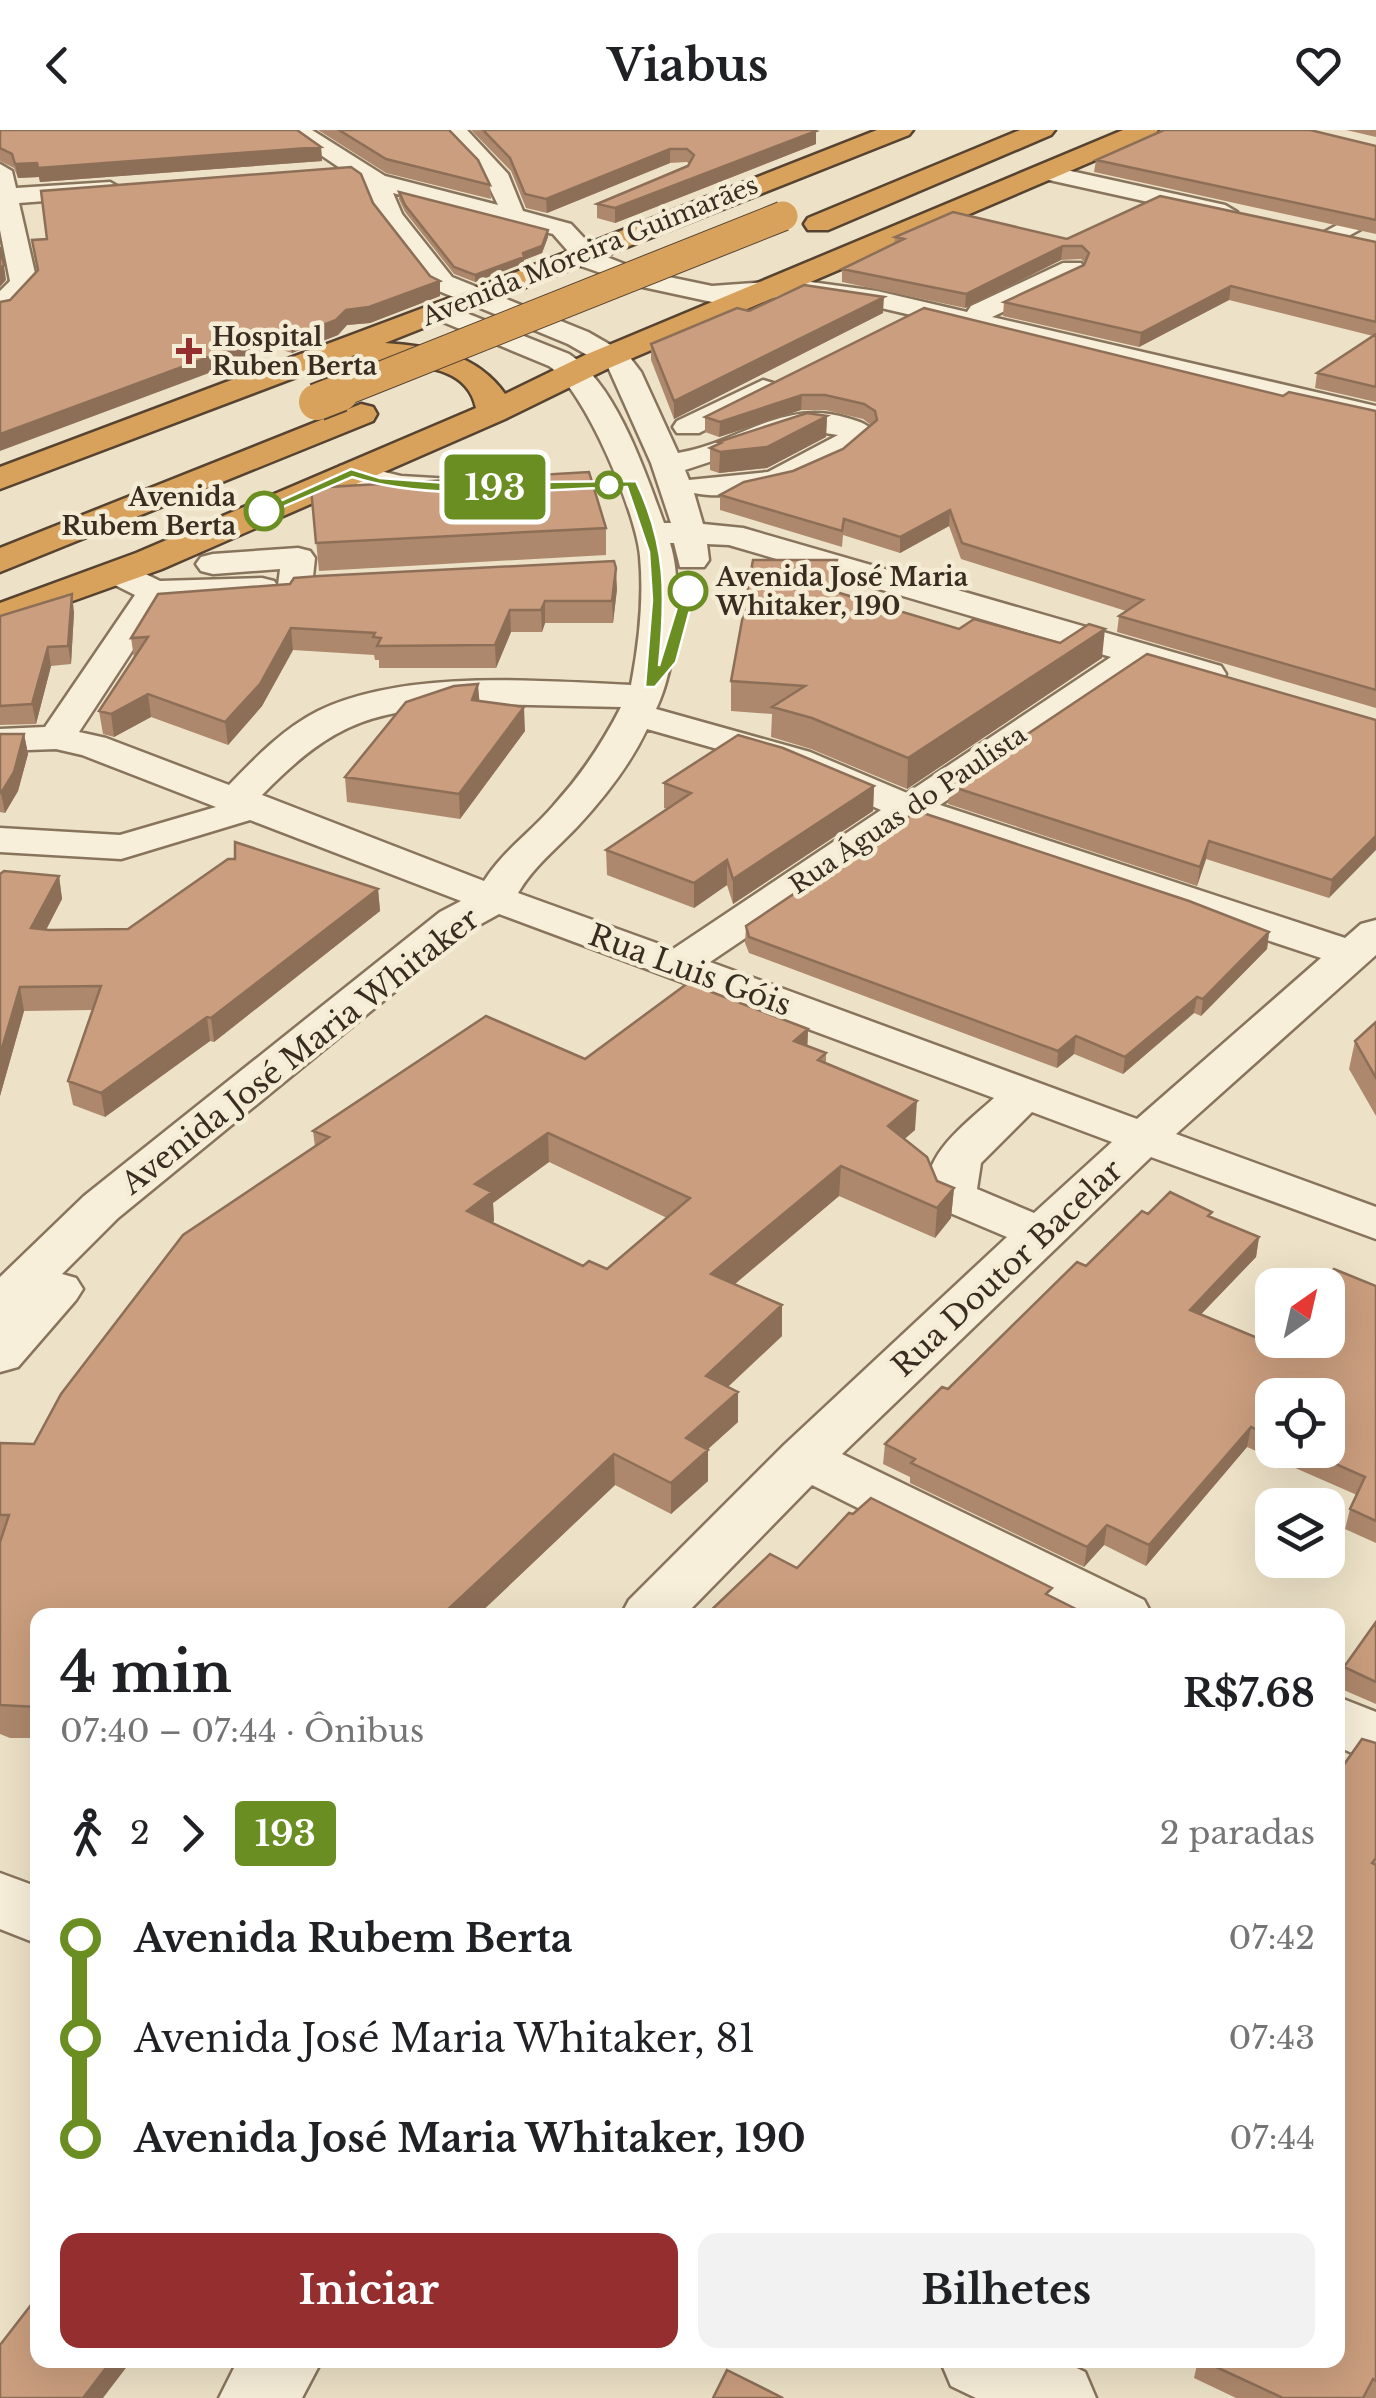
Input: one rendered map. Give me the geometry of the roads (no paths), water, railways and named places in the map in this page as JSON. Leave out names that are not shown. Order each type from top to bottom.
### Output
[{"type":"highway","name":"Avenida Moreira Guimarães","points":[[0,479],[900,130]]},
{"type":"highway","points":[[0,561],[1042,130]]},
{"type":"highway","points":[[868,248],[871,236],[883,224],[1077,130]]},
{"type":"highway","points":[[0,616],[140,575],[576,371],[1146,130]]},
{"type":"highway","points":[[0,530],[203,444],[317,402],[989,131]]},
{"type":"highway","points":[[329,353],[401,354],[462,369],[483,381],[493,400],[493,412]]},
{"type":"highway","points":[[0,507],[123,468]]},
{"type":"highway","points":[[0,592],[113,539],[154,514],[184,484]]},
{"type":"street","points":[[296,130],[367,175]]},
{"type":"street","points":[[452,130],[504,188],[512,204],[511,215]]},
{"type":"street","points":[[0,170],[24,282],[0,307]]},
{"type":"street","points":[[320,172],[367,175],[550,225],[570,232],[583,254],[606,268],[638,278],[712,294],[738,296],[753,289],[776,288],[845,294],[1376,415]]},
{"type":"street","points":[[1048,173],[1252,218]]},
{"type":"street","name":"Avenida José Maria Whitaker","points":[[0,1306],[101,1207],[455,921],[493,900],[512,869],[566,816],[615,756],[644,699],[669,662],[678,636],[692,556],[666,464],[627,372],[578,338],[474,298],[432,274],[367,175]]},
{"type":"street","points":[[3,197],[142,186]]},
{"type":"street","points":[[390,215],[466,204]]},
{"type":"street","points":[[1361,242],[1320,234],[1376,210]]},
{"type":"street","points":[[550,225],[575,214]]},
{"type":"street","points":[[981,312],[1072,269]]},
{"type":"street","points":[[890,325],[920,309]]},
{"type":"street","points":[[442,310],[576,371]]},
{"type":"street","name":"Avenida José Maria Whitaker","points":[[576,371],[603,413],[650,532],[659,600],[644,699]]},
{"type":"street","points":[[688,428],[789,376]]},
{"type":"street","points":[[666,464],[695,463],[794,419],[817,419],[859,432],[848,442],[774,482],[701,486]]},
{"type":"street","points":[[351,473],[400,484],[482,487]]},
{"type":"street","points":[[595,486],[632,483]]},
{"type":"street","points":[[650,532],[731,534],[1248,686]]},
{"type":"street","points":[[618,567],[657,566]]},
{"type":"street","points":[[56,738],[140,575],[295,586],[334,584]]},
{"type":"street","name":"Rua Águas do Paulista","points":[[676,966],[1139,654]]},
{"type":"street","points":[[0,840],[120,848],[222,819],[303,738],[333,718],[373,704],[421,697],[644,699],[912,808],[1368,942]]},
{"type":"street","name":"Rua Luis Góis","points":[[0,740],[56,738],[93,746],[493,900],[1376,1224]]},
{"type":"street","points":[[0,1355],[116,1227],[485,930],[493,900]]},
{"type":"street","name":"Rua Doutor Bacelar","points":[[657,1608],[804,1458],[1039,1233],[1368,942]]},
{"type":"street","points":[[1024,1094],[961,1156],[953,1170],[954,1197],[1039,1233]]},
{"type":"street","points":[[804,1458],[1109,1608]]},
{"type":"street","points":[[1345,1724],[1376,1739]]},
{"type":"street","points":[[0,1900],[30,1913]]},
{"type":"street","points":[[257,2398],[278,2368]]},
{"type":"street","points":[[995,2368],[1058,2398]]},
{"type":"place","name":"Hospital Ruben Berta","points":[[189,351]]},
{"type":"place","name":"Avenida Rubem Berta","points":[[264,511]]},
{"type":"place","name":"Avenida José Maria Whitaker, 190","points":[[688,591]]}]
